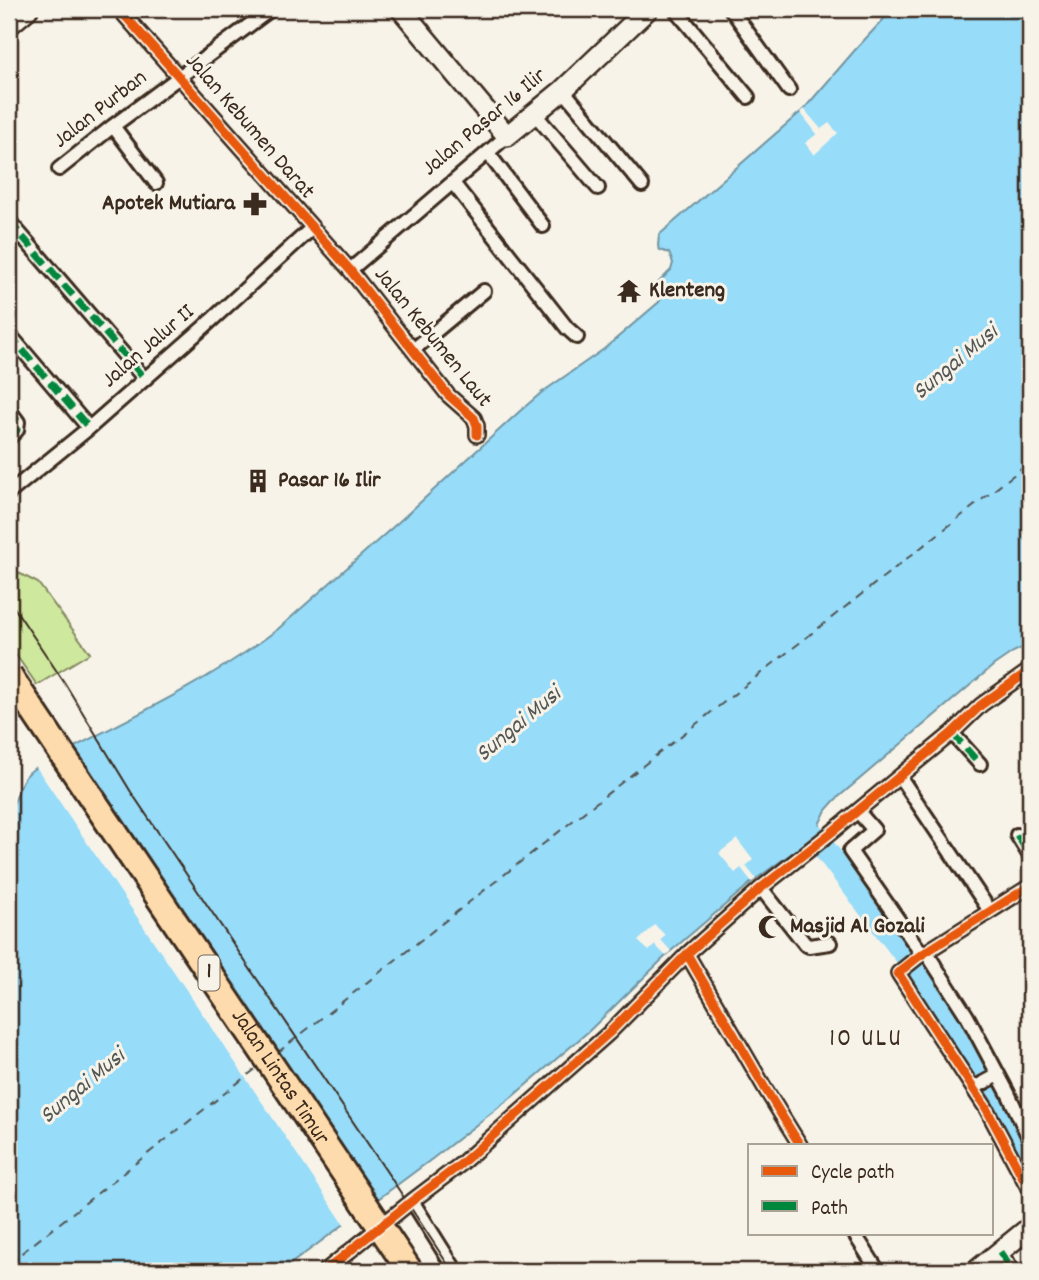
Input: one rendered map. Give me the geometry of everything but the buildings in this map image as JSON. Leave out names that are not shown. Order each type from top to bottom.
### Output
[{"type":"highway","name":"Jalan Lintas Timur","points":[[9,675],[410,1271]]},
{"type":"highway","name":"Jalan Lintas Timur","points":[[9,700],[393,1271]]},
{"type":"street","points":[[9,24],[28,9]]},
{"type":"street","name":"Jalan Kebumen Darat","points":[[119,9],[350,270]]},
{"type":"street","name":"Jalan Purban","points":[[59,169],[178,76],[271,9]]},
{"type":"street","points":[[401,9],[507,136]]},
{"type":"street","points":[[675,9],[748,97]]},
{"type":"street","points":[[731,9],[789,90]]},
{"type":"street","name":"Jalan Pasar 16 Ilir","points":[[350,270],[563,90],[643,10]]},
{"type":"street","points":[[563,90],[642,185]]},
{"type":"street","points":[[534,113],[598,188]]},
{"type":"street","points":[[113,126],[156,183]]},
{"type":"street","points":[[488,153],[543,226]]},
{"type":"street","points":[[453,183],[567,328],[577,337]]},
{"type":"street","points":[[9,220],[144,378]]},
{"type":"street","name":"Jalan Jalur II","points":[[9,493],[89,428],[312,228]]},
{"type":"street","name":"Jalan Kebumen Laut","points":[[350,270],[448,395],[474,418],[477,435]]},
{"type":"street","points":[[413,350],[484,291]]},
{"type":"street","points":[[9,334],[89,428]]},
{"type":"street","points":[[9,410],[18,422],[17,430],[9,438]]},
{"type":"street","points":[[333,1269],[412,1200],[461,1164],[609,1033],[687,954],[761,888],[952,733],[981,705],[1030,670]]},
{"type":"street","points":[[952,733],[980,764]]},
{"type":"street","points":[[902,780],[990,911]]},
{"type":"street","points":[[861,815],[874,830],[850,851],[967,1016],[1030,1140]]},
{"type":"street","points":[[1017,835],[1030,856]]},
{"type":"street","points":[[1030,886],[898,972],[976,1087],[1030,1191]]},
{"type":"street","points":[[761,888],[805,944],[809,946],[830,943]]},
{"type":"street","points":[[687,954],[799,1144]]},
{"type":"street","points":[[976,1087],[996,1076]]},
{"type":"street","points":[[412,1200],[456,1271]]},
{"type":"street","points":[[976,1271],[1030,1227]]},
{"type":"street","points":[[855,1234],[878,1271]]},
{"type":"street","points":[[1000,1252],[1013,1271]]},
{"type":"green space","points":[[9,568],[38,583],[90,653],[37,685],[9,645]]},
{"type":"water","name":"Sungai Musi","points":[[893,9],[1030,9],[1030,644],[994,665],[835,800],[826,810],[814,835],[806,843],[752,882],[671,951],[589,1031],[512,1097],[281,1271],[9,1271],[9,809],[24,779],[39,765],[222,668],[278,629],[520,411],[604,349],[659,302],[661,298],[657,284],[671,270],[673,263],[669,253],[660,250],[658,246],[659,235],[804,109]]},
{"type":"pier","points":[[804,109],[821,129],[829,123],[838,133],[814,155],[805,143],[817,134],[800,112]]},
{"type":"pier","points":[[72,744],[380,1202],[346,1227],[34,764]]},
{"type":"pier","points":[[737,839],[753,860],[746,866],[756,879],[752,882],[741,868],[735,873],[719,853]]},
{"type":"pier","points":[[655,925],[665,935],[661,940],[671,951],[666,956],[655,945],[649,951],[638,941]]},
{"type":"waterway","points":[[814,835],[932,990],[972,1052],[1030,1180]]},
{"type":"ferry route","points":[[277,1053],[1030,462]]},
{"type":"ferry route","points":[[9,1263],[258,1067]]},
{"type":"tram line","points":[[9,600],[64,682],[131,792],[452,1271]]},
{"type":"marked path","points":[[9,221],[144,378]]},
{"type":"marked path","points":[[9,334],[89,428]]},
{"type":"marked path","points":[[9,410],[18,422],[17,430],[9,438]]},
{"type":"marked path","points":[[952,733],[980,764]]},
{"type":"marked path","points":[[1017,835],[1030,856]]},
{"type":"marked path","points":[[1000,1252],[1013,1271]]},
{"type":"cycle path","points":[[119,9],[350,270],[448,395],[474,418],[477,435]]},
{"type":"cycle path","points":[[687,954],[761,888],[952,733],[981,705],[1030,670]]},
{"type":"cycle path","points":[[1030,886],[918,957],[898,973],[986,1108],[1030,1191]]},
{"type":"cycle path","points":[[325,1271],[461,1164],[609,1033],[687,954],[799,1144]]},
{"type":"place","name":"Apotek Mutiara","points":[[255,204]]},
{"type":"place","name":"Klenteng","points":[[629,291]]},
{"type":"place","name":"Pasar 16 Ilir","points":[[258,481]]},
{"type":"place","name":"Masjid Al Gozali","points":[[770,927]]},
{"type":"district","name":"10 ULU","points":[[866,1039]]}]
